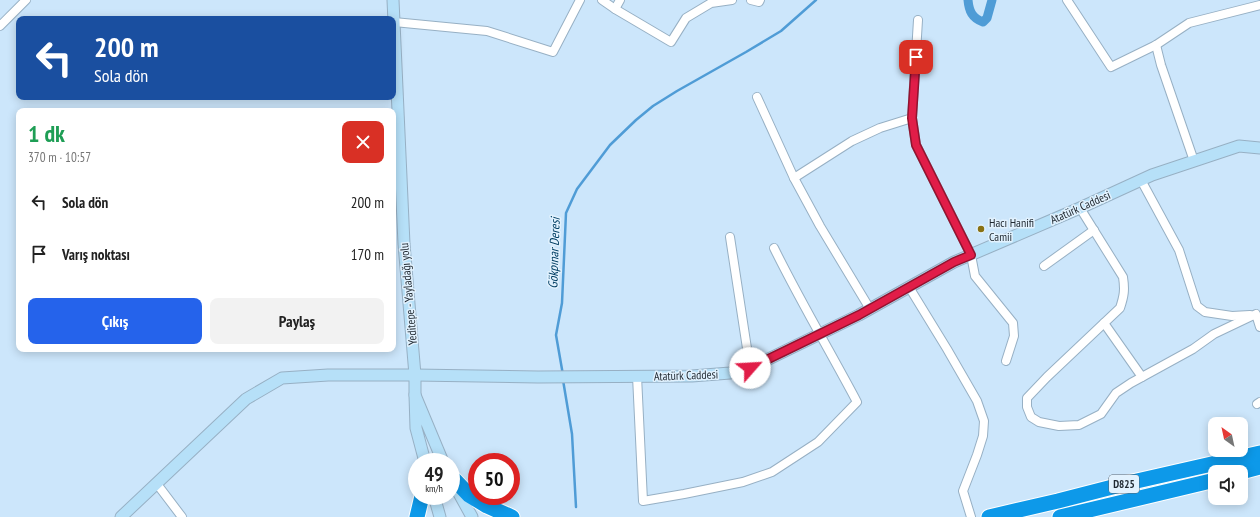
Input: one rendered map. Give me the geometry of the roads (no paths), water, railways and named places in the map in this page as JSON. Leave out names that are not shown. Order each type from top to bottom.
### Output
[{"type":"highway","name":"D825","points":[[989,517],[1260,453]]},
{"type":"highway","points":[[1248,470],[1260,467]]},
{"type":"highway","name":"D825","points":[[1060,517],[1208,482]]},
{"type":"highway","points":[[460,486],[469,495],[487,506],[512,517]]},
{"type":"highway","points":[[417,517],[420,505]]},
{"type":"main road","name":"Yeditepe - Yayladağı yolu","points":[[393,0],[394,16]]},
{"type":"main road","name":"Yeditepe - Yayladağı yolu","points":[[396,66],[404,244],[415,375],[416,428],[423,453]]},
{"type":"main road","name":"Atatürk Caddesi","points":[[121,517],[246,399],[282,378],[328,375],[415,375],[538,378],[711,375],[730,373],[750,368],[870,309],[954,262],[1141,180],[1239,146],[1260,148]]},
{"type":"main road","name":"Yeditepe - Yayladağı yolu","points":[[415,396],[438,453]]},
{"type":"main road","points":[[460,494],[472,517]]},
{"type":"main road","points":[[437,505],[440,517]]},
{"type":"street","points":[[0,26],[26,0]]},
{"type":"street","points":[[396,22],[487,31],[553,52],[580,0]]},
{"type":"street","points":[[602,0],[671,42],[686,18],[711,3],[732,0]]},
{"type":"street","points":[[615,9],[620,0]]},
{"type":"street","points":[[750,0],[759,2],[760,0]]},
{"type":"street","points":[[1067,0],[1111,67],[1156,45],[1189,23],[1260,3]]},
{"type":"street","points":[[1248,0],[1260,3]]},
{"type":"street","points":[[918,20],[912,118],[916,145],[971,255],[975,276],[1013,323],[1014,336],[1006,361]]},
{"type":"street","points":[[1156,45],[1161,65],[1194,161]]},
{"type":"street","points":[[757,97],[794,178],[820,226],[870,309]]},
{"type":"street","points":[[794,178],[852,141],[880,128],[912,118]]},
{"type":"street","points":[[1141,180],[1179,250],[1197,306],[1205,312],[1232,316],[1258,313]]},
{"type":"street","points":[[1080,208],[1123,278],[1125,290],[1120,308],[1027,398],[1027,408],[1031,417],[1039,422],[1059,426],[1079,425],[1101,414],[1116,393],[1131,382],[1193,349],[1214,334],[1258,313]]},
{"type":"street","points":[[1044,266],[1094,230]]},
{"type":"street","points":[[730,237],[750,368]]},
{"type":"street","points":[[637,376],[643,501],[743,482],[772,472],[818,442],[857,402],[821,333],[793,286],[774,248]]},
{"type":"street","points":[[909,287],[977,401],[984,421],[983,436],[963,491],[971,517]]},
{"type":"street","points":[[1258,313],[1260,327]]},
{"type":"street","points":[[1104,323],[1142,377]]},
{"type":"street","points":[[157,484],[182,517]]},
{"type":"waterway","name":"Gökpınar Deresi","points":[[563,375],[556,335],[562,303],[566,213],[577,189],[610,145],[653,106],[781,31],[816,0]]},
{"type":"waterway","points":[[968,0],[969,8],[972,14],[983,22],[987,18],[992,0]]},
{"type":"waterway","name":"Gökpınar Deresi","points":[[563,380],[572,434],[576,507]]},
{"type":"place","name":"Hacı Hanifi Camii","points":[[981,229]]}]
